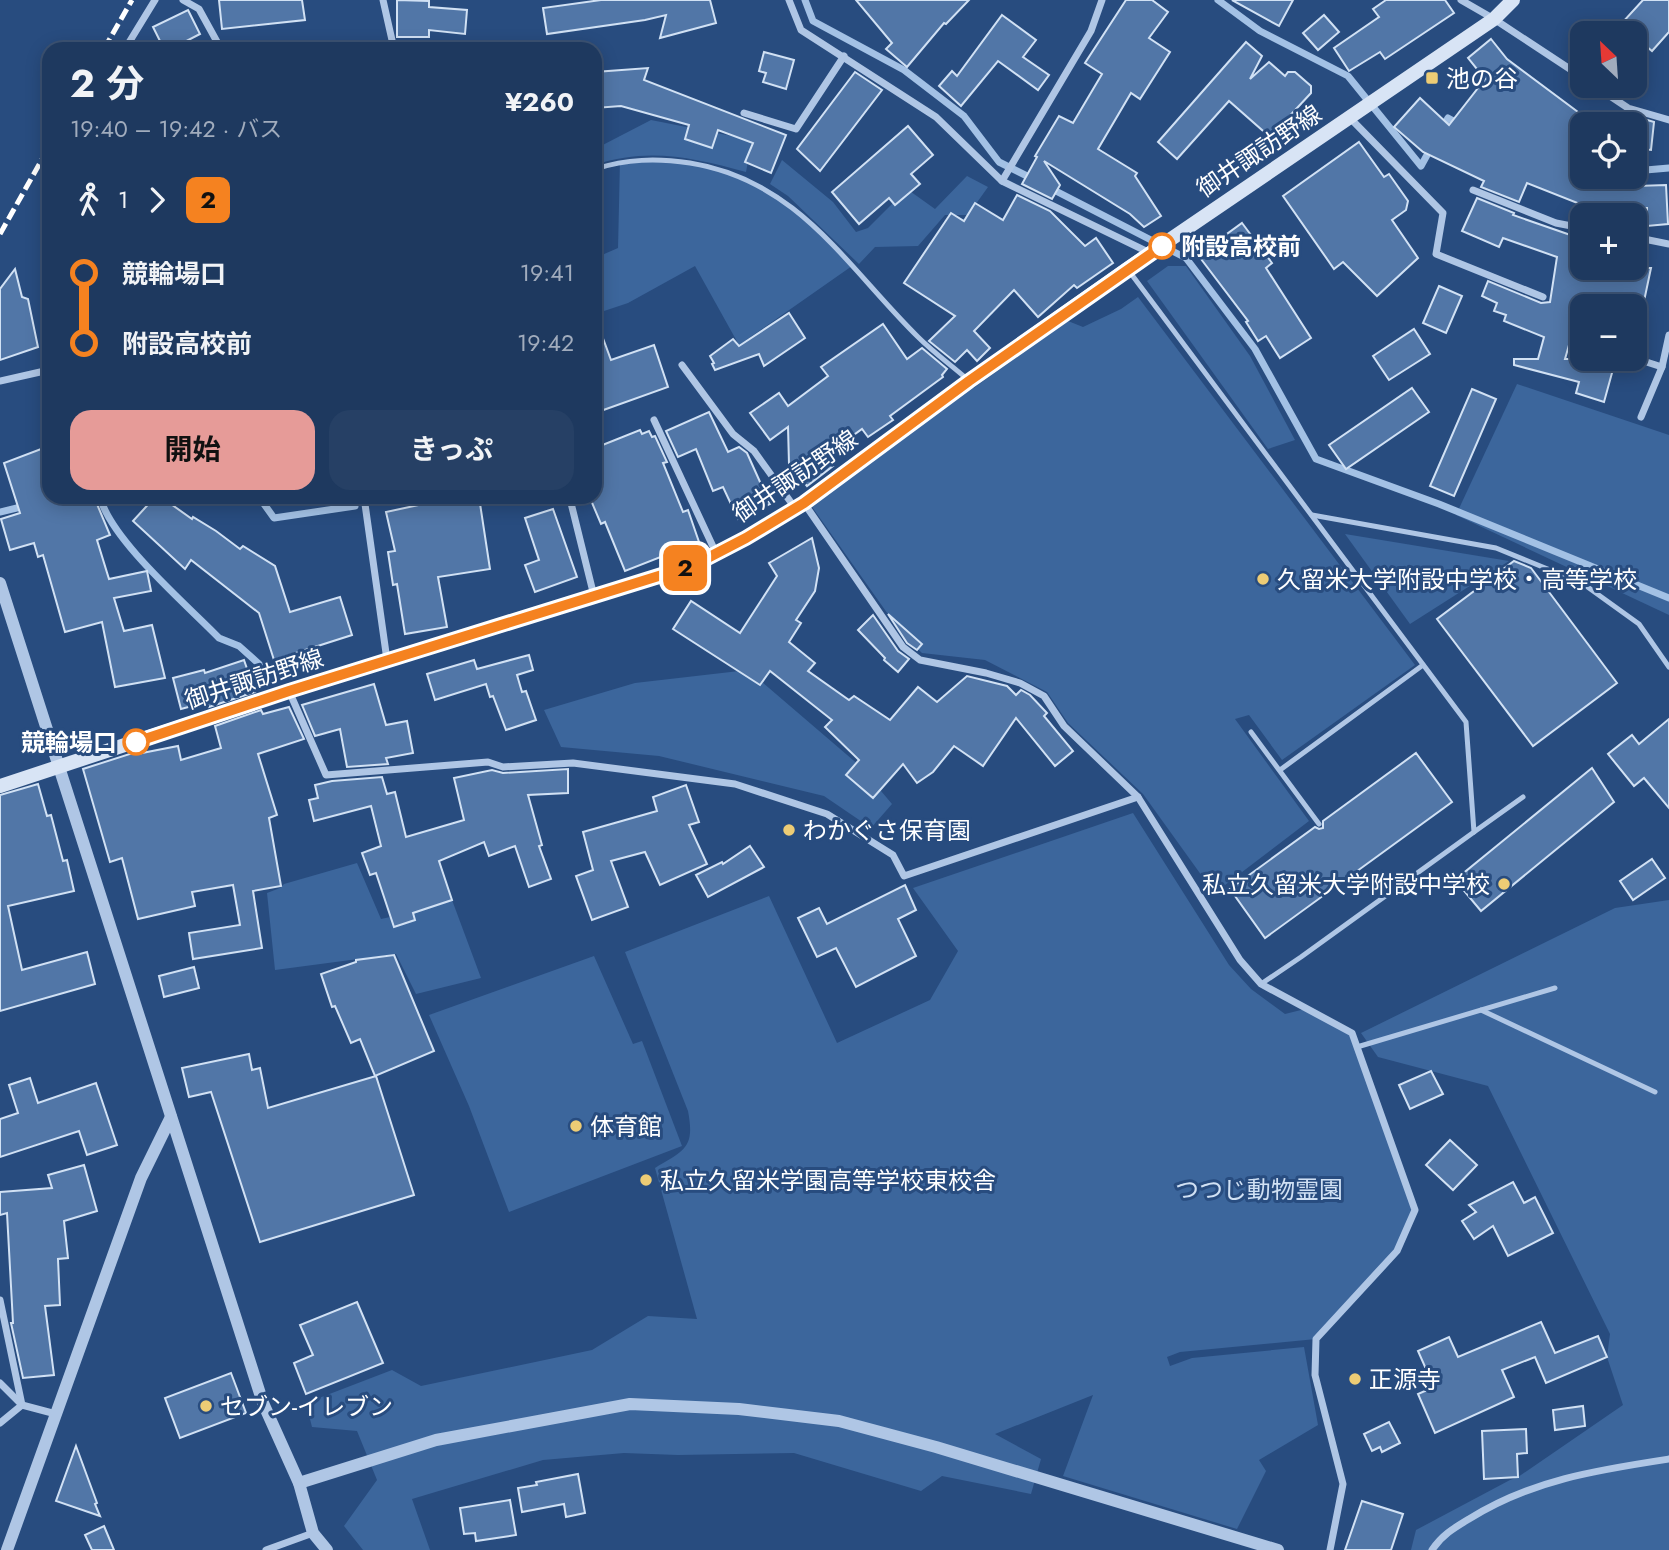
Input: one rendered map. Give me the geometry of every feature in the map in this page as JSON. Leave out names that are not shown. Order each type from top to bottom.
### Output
[{"type":"main road","name":"御井諏訪野線","points":[[0,786],[289,691],[694,565],[799,506],[1128,269],[1494,19],[1513,0]]},
{"type":"street","points":[[129,42],[155,0]]},
{"type":"street","points":[[183,0],[199,9],[217,42]]},
{"type":"street","points":[[383,0],[393,42]]},
{"type":"street","points":[[789,0],[801,30],[936,117],[1002,181],[1151,254]]},
{"type":"street","points":[[1002,181],[1091,31],[1102,0]]},
{"type":"street","points":[[1461,0],[1570,69]]},
{"type":"street","points":[[744,113],[796,129],[844,56]]},
{"type":"street","points":[[1613,98],[1628,108],[1669,120]]},
{"type":"street","points":[[1350,117],[1443,213],[1436,254],[1543,297]]},
{"type":"street","points":[[1474,190],[1556,223],[1570,226]]},
{"type":"street","points":[[1647,239],[1669,243]]},
{"type":"street","points":[[1641,417],[1662,367],[1669,335]]},
{"type":"street","points":[[1647,362],[1662,367]]},
{"type":"street","points":[[682,365],[733,434],[754,451],[799,506],[903,647],[920,660],[986,673],[1020,684],[1044,696],[1064,726],[1138,797],[1240,960],[1261,984],[1352,1033],[1415,1210],[1397,1251],[1316,1339],[1315,1374],[1343,1484],[1330,1550]]},
{"type":"street","points":[[0,381],[42,372]]},
{"type":"street","points":[[654,420],[716,553]]},
{"type":"street","points":[[368,504],[387,660]]},
{"type":"street","points":[[571,504],[594,596]]},
{"type":"street","points":[[0,583],[263,1403],[299,1483],[313,1533],[327,1550]]},
{"type":"street","points":[[289,691],[326,775],[488,762],[503,767],[573,763],[735,784],[827,814],[893,855],[904,876],[1138,797]]},
{"type":"street","points":[[8,1550],[141,1178],[171,1117]]},
{"type":"street","points":[[0,1300],[22,1405]]},
{"type":"street","points":[[0,1383],[22,1405],[56,1414]]},
{"type":"street","points":[[299,1483],[436,1440],[630,1404],[739,1409],[839,1421],[936,1447],[1278,1550]]},
{"type":"street","points":[[0,1423],[22,1405]]},
{"type":"street","points":[[1432,1550],[1442,1536],[1493,1504],[1540,1485],[1584,1473],[1669,1459]]},
{"type":"street","points":[[266,1550],[313,1533]]},
{"type":"lane","points":[[602,167],[620,162],[662,159],[703,165],[744,176],[772,193],[818,230],[919,338],[969,381]]},
{"type":"lane","points":[[1128,269],[1466,722],[1474,832]]},
{"type":"lane","points":[[1312,515],[1496,548],[1582,583],[1639,624],[1669,667]]},
{"type":"lane","points":[[1280,769],[1423,664]]},
{"type":"lane","points":[[1251,732],[1319,824]]},
{"type":"lane","points":[[1261,984],[1523,797]]},
{"type":"lane","points":[[1357,1047],[1555,988]]},
{"type":"lane","points":[[1481,1010],[1656,1092]]},
{"type":"green space","points":[[651,120],[752,140],[746,172],[671,156],[634,157],[602,163],[602,145]]},
{"type":"green space","points":[[662,158],[725,171],[755,182],[801,214],[852,266],[739,345],[695,266],[628,303],[602,312],[602,255],[618,248],[620,161]]},
{"type":"green space","points":[[782,160],[833,202],[856,232],[868,228],[907,189],[935,209],[967,176],[988,187],[968,215],[945,215],[918,246],[875,247],[859,264],[788,196],[770,184]]},
{"type":"green space","points":[[1168,266],[1186,266],[1250,356],[1295,440],[1268,449],[1147,281]]},
{"type":"green space","points":[[1138,297],[1415,665],[1282,760],[1249,715],[1235,719],[1309,821],[1225,885],[1212,890],[1143,794],[1068,723],[1047,692],[985,660],[922,653],[902,634],[810,504],[1068,321],[1083,327],[1121,309]]},
{"type":"green space","points":[[1517,384],[1669,435],[1669,615],[1456,515]]},
{"type":"green space","points":[[1345,534],[1509,561],[1410,624]]},
{"type":"green space","points":[[748,670],[860,766],[892,804],[871,828],[824,796],[659,756],[561,747],[544,710],[635,683]]},
{"type":"green space","name":"つつじ動物霊園","points":[[1133,813],[1229,965],[1251,989],[1285,1014],[1305,1009],[1352,1033],[1415,1210],[1397,1251],[1316,1339],[1180,1352],[1167,1357],[1170,1366],[1192,1358],[1304,1347],[1318,1425],[1259,1460],[1266,1471],[1237,1529],[1063,1476],[1093,1395],[995,1434],[1041,1459],[1031,1494],[942,1476],[921,1491],[794,1453],[624,1453],[543,1460],[412,1499],[430,1550],[363,1550],[344,1526],[377,1480],[357,1431],[312,1427],[306,1403],[392,1370],[421,1386],[592,1350],[648,1316],[697,1319],[655,1168],[674,1157],[689,1141],[688,1111],[625,952],[769,896],[837,1043],[930,1000],[958,951],[913,888]]},
{"type":"green space","points":[[357,863],[381,919],[452,900],[481,978],[416,994],[396,954],[275,970],[267,893],[284,884]]},
{"type":"green space","points":[[1669,900],[1669,1550],[1411,1550],[1416,1530],[1518,1477],[1623,1405],[1607,1357],[1610,1334],[1488,1086],[1378,1057],[1361,1033],[1615,908]]},
{"type":"green space","points":[[594,956],[633,1044],[642,1041],[682,1146],[509,1212],[469,1106],[429,1015]]},
{"type":"building","points":[[219,0],[302,0],[305,20],[222,29]]},
{"type":"building","points":[[397,0],[429,1],[429,7],[467,10],[465,34],[429,30],[429,37],[397,37]]},
{"type":"building","points":[[601,0],[710,0],[716,23],[660,38],[666,15],[547,34],[543,8]]},
{"type":"building","points":[[856,0],[969,0],[944,23],[907,67],[886,49],[892,43]]},
{"type":"building","points":[[1126,0],[1152,0],[1168,12],[1149,38],[1170,52],[1140,99],[1131,93],[1098,149],[1137,173],[1135,176],[1161,216],[1144,227],[1130,214],[1044,161],[1060,185],[1052,199],[1022,184],[1059,116],[1073,123],[1102,74],[1085,63]]},
{"type":"building","points":[[1232,0],[1293,0],[1279,26]]},
{"type":"building","points":[[1386,0],[1445,0],[1454,13],[1385,59],[1380,52],[1349,71],[1334,48],[1379,17],[1373,9]]},
{"type":"building","points":[[1643,0],[1669,0],[1669,32],[1652,51],[1647,47],[1647,21],[1624,21]]},
{"type":"building","points":[[188,10],[200,34],[185,42],[160,42],[153,27]]},
{"type":"building","points":[[1002,15],[1036,40],[1023,57],[1049,75],[1038,90],[998,61],[961,106],[939,86],[952,71],[957,76]]},
{"type":"building","points":[[1324,15],[1339,32],[1318,50],[1303,33]]},
{"type":"building","points":[[1491,39],[1507,59],[1578,112],[1570,112],[1570,189],[1647,189],[1647,186],[1666,185],[1668,224],[1647,226],[1647,203],[1577,203],[1527,183],[1519,202],[1481,187],[1484,181],[1423,152],[1394,127],[1420,98],[1449,125],[1485,79],[1468,58]]},
{"type":"building","points":[[1246,42],[1262,56],[1250,79],[1269,62],[1285,76],[1288,72],[1295,72],[1311,86],[1311,93],[1270,137],[1229,101],[1177,159],[1158,142]]},
{"type":"building","points":[[764,52],[794,60],[786,89],[763,82],[766,73],[759,71]]},
{"type":"building","points":[[648,68],[644,80],[786,135],[771,173],[745,162],[753,143],[718,130],[712,148],[685,139],[689,125],[621,106],[602,107],[602,71]]},
{"type":"building","points":[[855,72],[882,90],[820,171],[797,149]]},
{"type":"building","points":[[1647,120],[1654,122],[1651,150],[1647,150]]},
{"type":"building","points":[[908,126],[933,155],[911,174],[920,184],[895,205],[889,198],[859,224],[832,192]]},
{"type":"building","points":[[1359,142],[1384,177],[1389,174],[1408,201],[1406,210],[1392,220],[1418,258],[1377,296],[1343,262],[1334,269],[1283,196]]},
{"type":"building","points":[[1017,195],[1050,211],[1085,246],[1096,238],[1113,263],[1077,288],[1074,285],[1038,317],[1014,290],[974,331],[990,348],[977,361],[967,350],[955,362],[929,341],[955,316],[904,283],[951,213],[964,221],[975,203],[1003,220]]},
{"type":"building","points":[[1477,198],[1514,213],[1513,215],[1570,235],[1570,280],[1647,280],[1647,268],[1651,268],[1646,294],[1570,294],[1570,342],[1565,359],[1570,359],[1570,371],[1613,371],[1604,402],[1576,393],[1579,382],[1514,365],[1514,359],[1538,359],[1544,337],[1504,321],[1506,315],[1494,311],[1497,303],[1482,296],[1488,281],[1541,303],[1550,302],[1557,257],[1503,238],[1499,247],[1462,231]]},
{"type":"building","points":[[1242,223],[1272,263],[1266,268],[1311,338],[1280,358],[1266,336],[1258,341],[1246,322],[1248,321],[1198,255]]},
{"type":"building","points":[[15,269],[22,297],[28,299],[38,347],[0,360],[0,289]]},
{"type":"building","points":[[1439,286],[1462,296],[1446,333],[1423,323]]},
{"type":"building","points":[[789,313],[805,338],[764,366],[759,354],[715,370],[710,356],[733,339],[739,346]]},
{"type":"building","points":[[883,324],[907,359],[922,348],[947,369],[943,377],[890,416],[893,420],[868,437],[862,429],[825,456],[833,466],[807,486],[789,464],[788,427],[770,440],[750,413],[779,393],[788,406],[828,376],[821,367]]},
{"type":"building","points":[[1414,329],[1430,354],[1389,380],[1373,356]]},
{"type":"building","points":[[602,336],[611,360],[654,345],[668,387],[602,411]]},
{"type":"building","points":[[1412,388],[1429,412],[1346,469],[1329,445]]},
{"type":"building","points":[[1472,389],[1496,399],[1454,496],[1430,486]]},
{"type":"building","points":[[709,412],[728,452],[739,447],[747,453],[770,504],[738,519],[723,487],[713,491],[696,449],[678,457],[666,431]]},
{"type":"building","points":[[640,430],[642,434],[649,431],[652,437],[655,436],[667,462],[663,463],[683,512],[688,510],[699,542],[625,571],[605,522],[601,524],[593,504],[602,504],[602,445]]},
{"type":"building","points":[[42,449],[42,504],[97,504],[110,535],[97,540],[109,579],[147,571],[151,591],[114,598],[124,631],[152,625],[165,678],[115,687],[102,622],[65,632],[43,555],[38,557],[34,543],[10,550],[1,519],[20,513],[4,463]]},
{"type":"building","points":[[149,504],[171,504],[240,549],[243,546],[275,566],[290,612],[340,597],[352,635],[274,660],[259,613],[191,560],[185,569],[133,521]]},
{"type":"building","points":[[423,504],[480,504],[490,569],[438,577],[447,627],[405,634],[397,584],[393,585],[388,552],[395,551],[386,512]]},
{"type":"building","points":[[553,509],[577,577],[535,592],[525,565],[539,560],[525,518]]},
{"type":"building","points":[[812,538],[819,568],[815,591],[796,620],[801,623],[789,642],[815,663],[808,671],[849,700],[854,696],[890,720],[918,687],[937,702],[967,676],[1007,686],[1016,695],[1021,690],[1030,695],[1047,713],[1044,716],[1073,751],[1055,766],[1016,718],[983,766],[954,746],[933,772],[917,783],[903,764],[873,798],[846,775],[859,760],[825,727],[832,720],[770,671],[760,685],[673,629],[691,601],[740,633],[777,576],[769,563]]},
{"type":"building","points":[[1514,561],[1531,568],[1617,683],[1533,746],[1437,619]]},
{"type":"building","points":[[888,614],[922,644],[917,650],[907,643]]},
{"type":"building","points":[[873,615],[898,651],[909,659],[898,672],[858,630]]},
{"type":"building","points":[[529,655],[533,670],[517,675],[536,720],[506,730],[486,684],[435,700],[427,674],[474,660],[477,669]]},
{"type":"building","points":[[244,660],[255,692],[209,707],[207,702],[181,709],[173,678],[204,670],[205,673]]},
{"type":"building","points":[[374,684],[386,725],[407,721],[413,753],[386,758],[388,764],[347,767],[340,729],[315,736],[302,705]]},
{"type":"building","points":[[289,707],[304,739],[258,754],[277,815],[269,818],[281,886],[253,891],[262,948],[193,959],[189,933],[240,925],[233,885],[192,892],[195,906],[138,919],[122,858],[110,862],[83,769],[142,750],[142,753],[178,746],[181,760],[221,748],[215,726],[261,710],[263,714]]},
{"type":"building","points":[[1669,719],[1669,808],[1644,778],[1634,786],[1608,754],[1632,735],[1639,744]]},
{"type":"building","points":[[1416,753],[1452,802],[1265,938],[1230,889],[1315,827],[1323,828],[1323,821]]},
{"type":"building","points":[[1592,768],[1614,802],[1481,911],[1455,880]]},
{"type":"building","points":[[568,769],[568,793],[528,795],[542,845],[539,846],[551,879],[529,887],[515,846],[489,856],[484,842],[439,861],[452,900],[413,913],[415,920],[394,927],[376,873],[370,875],[362,853],[381,846],[371,806],[314,821],[309,800],[318,798],[315,785],[382,777],[387,794],[395,792],[406,837],[464,820],[454,778],[492,770],[503,773]]},
{"type":"building","points":[[38,784],[47,816],[51,815],[63,861],[67,860],[74,891],[8,906],[22,970],[87,952],[95,984],[0,1011],[0,795]]},
{"type":"building","points":[[686,785],[699,822],[689,825],[707,864],[660,885],[645,852],[611,861],[628,907],[592,920],[576,876],[593,870],[583,832],[657,811],[653,797]]},
{"type":"building","points":[[750,846],[764,867],[708,897],[696,875],[722,862],[723,864]]},
{"type":"building","points":[[1652,859],[1665,878],[1633,900],[1620,881]]},
{"type":"building","points":[[905,885],[916,910],[898,919],[916,956],[856,987],[836,948],[817,957],[798,918],[819,908],[827,924]]},
{"type":"building","points":[[394,955],[434,1051],[375,1076],[360,1039],[351,1043],[335,1006],[332,1007],[321,974],[356,960]]},
{"type":"building","points":[[194,967],[199,988],[164,997],[159,976]]},
{"type":"building","points":[[249,1054],[252,1070],[260,1068],[268,1108],[376,1076],[414,1195],[260,1242],[211,1092],[189,1097],[182,1068]]},
{"type":"building","points":[[1431,1071],[1443,1094],[1410,1109],[1399,1085]]},
{"type":"building","points":[[30,1078],[38,1103],[96,1083],[117,1145],[87,1155],[79,1131],[0,1157],[0,1119],[18,1113],[9,1085]]},
{"type":"building","points":[[1450,1140],[1477,1165],[1453,1190],[1426,1165]]},
{"type":"building","points":[[84,1165],[97,1211],[64,1221],[68,1258],[58,1259],[60,1305],[45,1306],[54,1375],[23,1378],[11,1323],[7,1213],[0,1215],[0,1192],[52,1188],[48,1175]]},
{"type":"building","points":[[1513,1182],[1524,1203],[1535,1197],[1553,1233],[1508,1256],[1493,1226],[1474,1239],[1462,1221],[1476,1212],[1469,1205]]},
{"type":"building","points":[[357,1302],[383,1363],[306,1394],[294,1363],[313,1355],[300,1325]]},
{"type":"building","points":[[1541,1322],[1555,1353],[1598,1336],[1607,1357],[1546,1383],[1535,1357],[1502,1370],[1514,1397],[1435,1433],[1418,1394],[1434,1387],[1418,1351],[1449,1337],[1458,1357]]},
{"type":"building","name":"セブン-イレブン","points":[[231,1373],[246,1413],[180,1438],[165,1398]]},
{"type":"building","points":[[1583,1406],[1585,1426],[1555,1430],[1553,1410]]},
{"type":"building","points":[[1389,1422],[1400,1443],[1382,1452],[1380,1447],[1372,1451],[1364,1434]]},
{"type":"building","points":[[1526,1429],[1527,1453],[1517,1454],[1518,1477],[1484,1479],[1482,1431]]},
{"type":"building","points":[[76,1446],[97,1503],[95,1504],[100,1516],[56,1501]]},
{"type":"building","points":[[578,1474],[585,1513],[566,1517],[564,1504],[522,1512],[518,1488]]},
{"type":"building","points":[[510,1500],[516,1535],[476,1541],[475,1533],[464,1534],[460,1508]]},
{"type":"building","points":[[1362,1501],[1403,1514],[1391,1550],[1345,1550]]},
{"type":"building","points":[[104,1526],[114,1550],[92,1550],[85,1535]]},
{"type":"waterway","points":[[805,0],[813,21],[904,70],[964,116],[999,162],[1033,179]]},
{"type":"waterway","points":[[1218,0],[1260,31],[1348,76],[1421,166],[1432,146]]},
{"type":"waterway","points":[[1441,130],[1448,118],[1459,124]]},
{"type":"waterway","points":[[1647,170],[1669,168]]},
{"type":"waterway","points":[[1050,188],[1186,258],[1255,349],[1316,459],[1439,504],[1669,598]]},
{"type":"waterway","points":[[103,504],[119,532],[151,571],[219,638],[239,646],[269,673]]},
{"type":"waterway","points":[[264,504],[274,518],[355,506]]},
{"type":"waterway","points":[[0,512],[25,506]]},
{"type":"railway","points":[[108,42],[132,0]]},
{"type":"railway","points":[[0,234],[42,159]]},
{"type":"bus line","name":"2","points":[[136,742],[442,642],[694,565],[804,503],[969,381],[1162,246]]},
{"type":"place","name":"池の谷","points":[[1432,78]]},
{"type":"place","name":"附設高校前","points":[[1162,246]]},
{"type":"place","name":"久留米大学附設中学校・高等学校","points":[[1263,579]]},
{"type":"place","name":"競輪場口","points":[[136,742]]},
{"type":"place","name":"わかぐさ保育園","points":[[789,830]]},
{"type":"place","name":"私立久留米大学附設中学校","points":[[1504,884]]},
{"type":"place","name":"体育館","points":[[576,1126]]},
{"type":"place","name":"私立久留米学園高等学校東校舎","points":[[646,1180]]},
{"type":"place","name":"正源寺","points":[[1355,1379]]},
{"type":"place","name":"セブン-イレブン","points":[[206,1406]]}]
